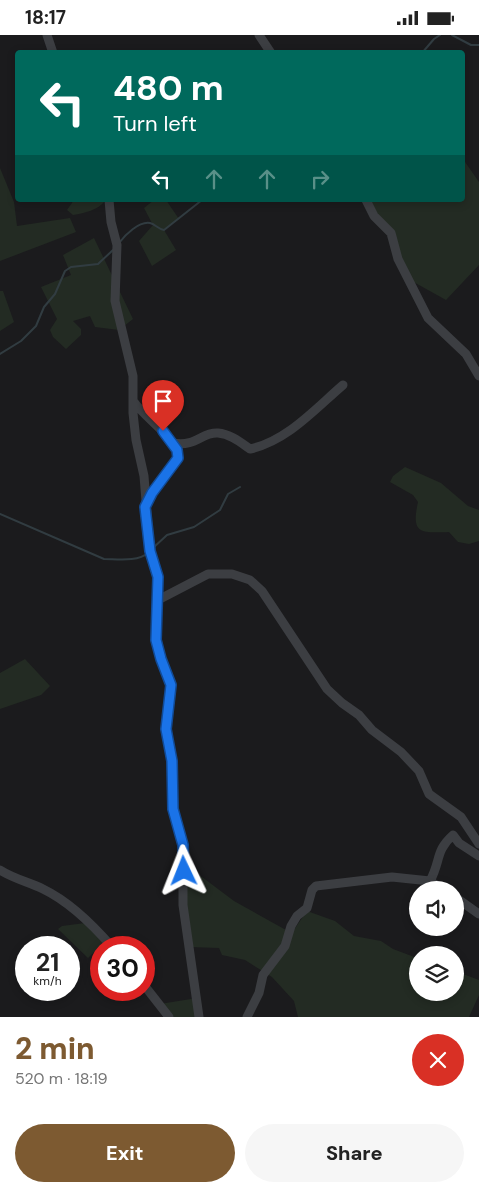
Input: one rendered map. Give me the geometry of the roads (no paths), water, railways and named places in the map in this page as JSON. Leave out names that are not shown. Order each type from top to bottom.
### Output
[{"type":"street","points":[[47,35],[52,50]]},
{"type":"street","points":[[259,35],[269,50]]},
{"type":"street","points":[[109,202],[111,222],[117,245],[115,301],[133,376],[136,440],[144,483],[150,551],[158,577],[156,640],[171,685],[166,723],[172,771],[173,809],[183,845],[184,905],[199,1017]]},
{"type":"street","points":[[367,202],[374,216],[391,233],[398,259],[428,318],[466,354],[479,376]]},
{"type":"street","points":[[173,443],[186,445],[218,433],[229,436],[250,449],[260,447],[298,424],[342,385]]},
{"type":"street","points":[[134,402],[144,415],[163,431],[173,443],[178,458],[152,493],[145,507]]},
{"type":"street","points":[[158,600],[208,574],[232,574],[257,584],[327,689],[342,703],[360,715],[372,730],[401,752],[419,771],[429,794],[461,817],[479,844]]},
{"type":"street","points":[[247,1017],[259,993],[264,975],[285,945],[291,926],[307,908],[312,890],[316,886],[392,877],[430,881],[435,873],[441,847],[453,835],[459,843],[479,857]]},
{"type":"street","points":[[0,870],[14,879],[44,889],[94,925],[103,936]]},
{"type":"street","points":[[464,903],[479,914]]},
{"type":"street","points":[[155,999],[169,1017]]},
{"type":"waterway","points":[[425,50],[440,35]]},
{"type":"waterway","points":[[452,35],[471,45],[479,45]]},
{"type":"waterway","points":[[119,243],[141,224],[150,223],[164,230],[199,202]]},
{"type":"waterway","points":[[0,354],[21,341],[36,326],[44,307],[55,294],[65,271],[71,267],[98,264],[113,250]]},
{"type":"waterway","points":[[153,548],[167,535],[194,527],[220,510],[228,494],[240,487]]},
{"type":"waterway","points":[[0,514],[104,559],[133,559],[148,553]]}]
